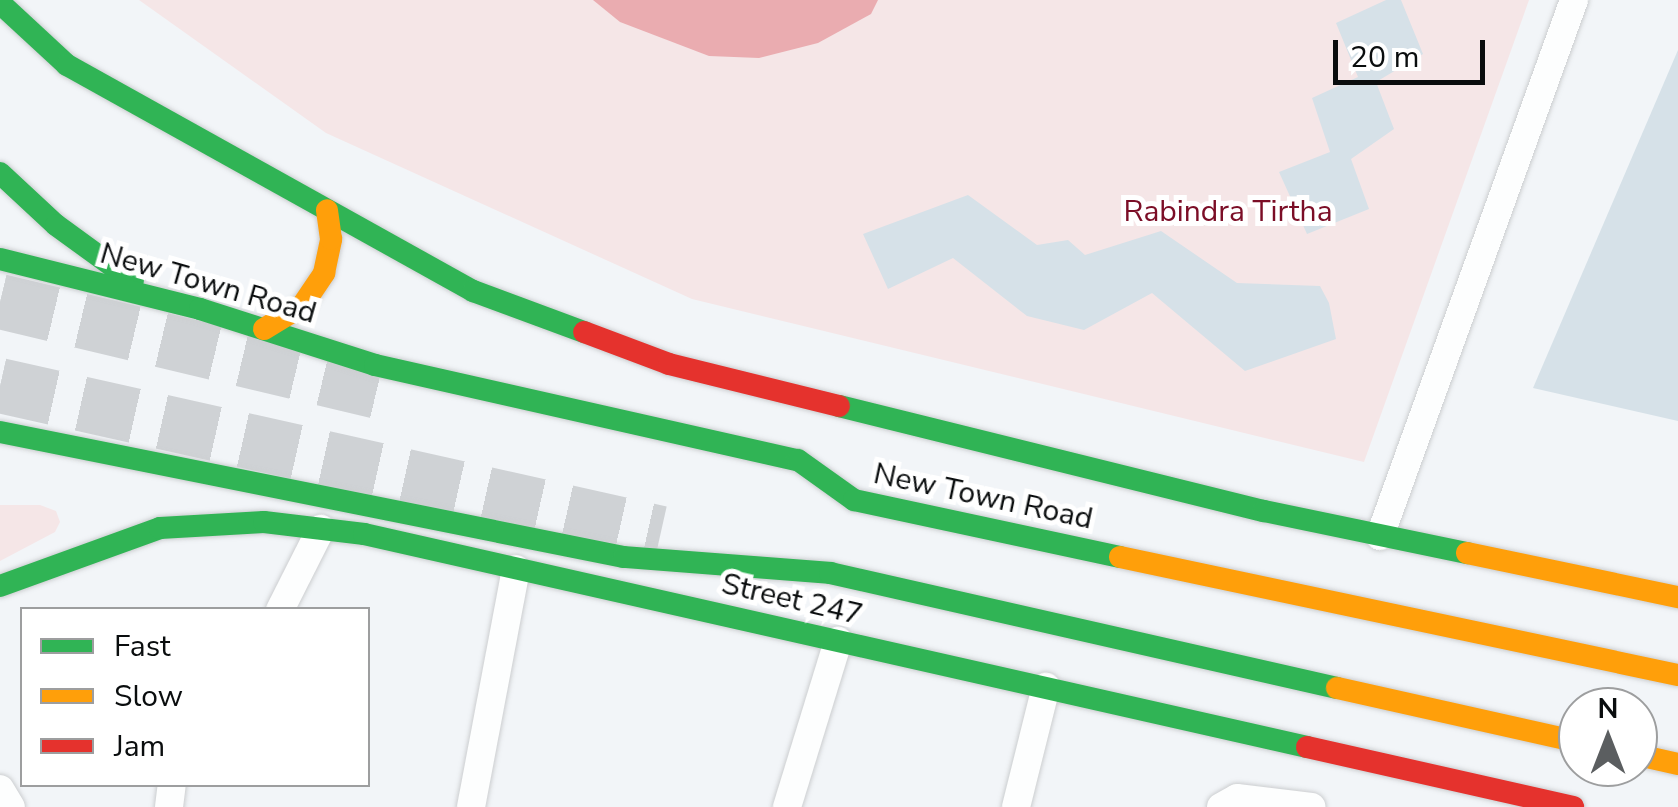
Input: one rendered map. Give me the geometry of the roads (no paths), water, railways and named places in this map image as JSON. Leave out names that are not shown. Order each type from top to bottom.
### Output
[{"type":"main road","points":[[0,3],[67,66],[474,291],[669,364],[1380,536],[1678,597]]},
{"type":"main road","points":[[0,173],[121,276],[200,309]]},
{"type":"main road","points":[[264,329],[302,306],[324,273],[332,238],[328,210]]},
{"type":"main road","name":"New Town Road","points":[[0,259],[200,309],[374,365],[798,460],[854,500],[1678,675]]},
{"type":"main road","points":[[0,432],[624,557],[830,573]]},
{"type":"main road","points":[[15,456],[60,444]]},
{"type":"main road","points":[[801,488],[854,500]]},
{"type":"main road","name":"Street 247","points":[[0,586],[160,528],[264,522],[364,534],[1573,807]]},
{"type":"main road","points":[[680,537],[1558,737]]},
{"type":"lane","points":[[1380,536],[1574,0]]},
{"type":"lane","points":[[282,607],[321,529]]},
{"type":"lane","points":[[470,807],[516,569]]},
{"type":"lane","points":[[787,807],[838,641]]},
{"type":"lane","points":[[1016,807],[1046,687]]},
{"type":"lane","points":[[1221,807],[1237,798],[1302,805],[1307,745]]},
{"type":"lane","points":[[0,789],[11,807]]},
{"type":"tunnel","points":[[0,301],[396,395]]},
{"type":"tunnel","points":[[0,385],[661,533]]},
{"type":"park label","name":"Rabindra Tirtha","points":[[1228,212]]}]
